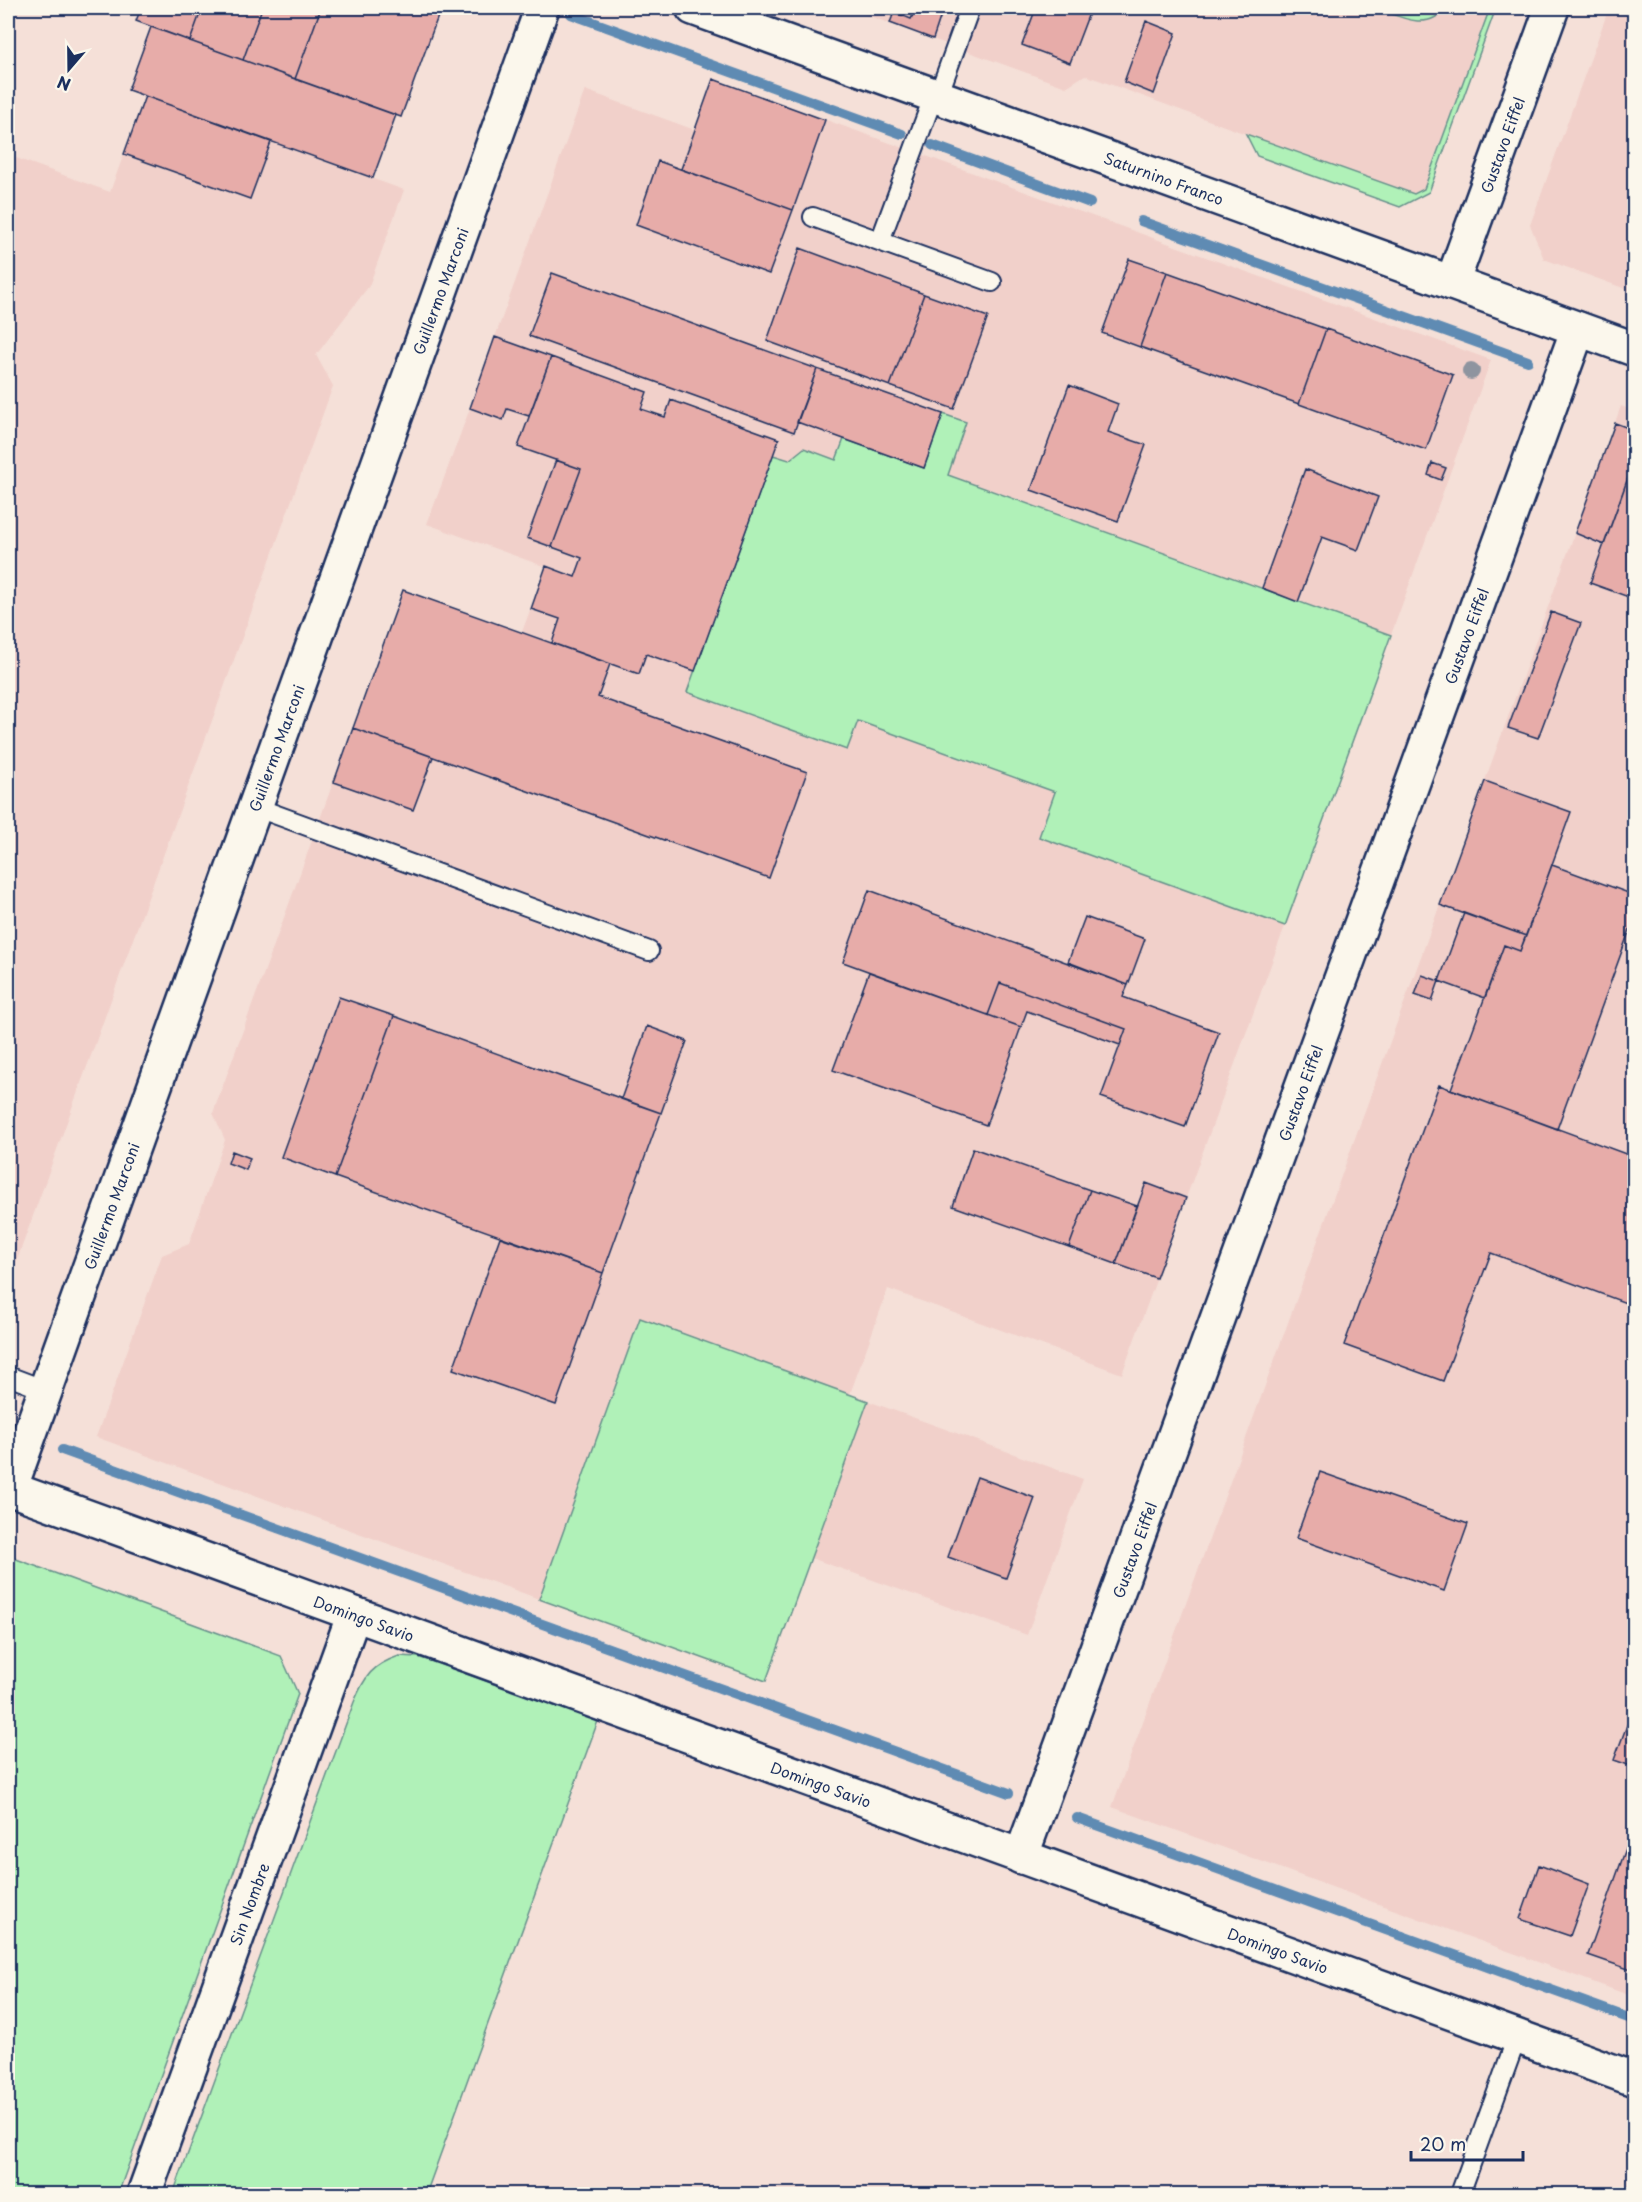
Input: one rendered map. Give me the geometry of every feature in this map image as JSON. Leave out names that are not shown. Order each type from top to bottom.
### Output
[{"type":"street","name":"Guillermo Marconi","points":[[9,1488],[542,8]]},
{"type":"street","name":"Saturnino Franco","points":[[693,8],[1635,349]]},
{"type":"street","name":"Gustavo Eiffel","points":[[1452,283],[1552,8]]},
{"type":"street","name":"Gustavo Eiffel","points":[[1021,1857],[1578,328]]},
{"type":"street","name":"Domingo Savio","points":[[9,1488],[1635,2079]]},
{"type":"street","name":"Sin Nombre","points":[[144,2194],[354,1614]]},
{"type":"lane","points":[[880,242],[970,8]]},
{"type":"lane","points":[[813,217],[992,282]]},
{"type":"lane","points":[[255,807],[649,951]]},
{"type":"lane","points":[[8,1376],[45,1390]]},
{"type":"lane","points":[[1460,2194],[1517,2037]]},
{"type":"shaded area","points":[[847,8],[1496,8],[1429,192],[1400,207],[1257,156],[1246,134],[1085,75],[1066,87]]},
{"type":"shaded area","points":[[1609,8],[1634,8],[1634,292],[1544,259],[1530,225]]},
{"type":"shaded area","points":[[713,79],[1491,360],[1391,635],[947,474],[966,423],[943,414],[924,468],[844,439],[836,460],[804,448],[789,460],[773,455],[847,749],[858,721],[1055,792],[1039,837],[1285,926],[1122,1374],[888,1289],[850,1394],[640,1318],[539,1599],[96,1437],[162,1255],[189,1244],[225,1140],[213,1113],[403,590],[522,632],[546,567],[427,524],[470,408],[503,420],[507,409],[529,416],[551,358],[495,337],[585,90],[695,130]]},
{"type":"shaded area","points":[[145,96],[404,190],[369,286],[316,355],[333,386],[8,1285],[8,155],[110,192]]},
{"type":"shaded area","points":[[1621,406],[1634,411],[1634,1997],[1112,1807]]},
{"type":"shaded area","points":[[868,1401],[1083,1479],[1027,1635],[811,1558]]},
{"type":"green space","points":[[1376,8],[1445,8],[1438,16],[1421,21],[1403,18]]},
{"type":"green space","points":[[1490,8],[1496,8],[1429,192],[1400,207],[1257,156],[1246,134],[1414,194],[1424,189]]},
{"type":"green space","points":[[943,414],[966,422],[948,475],[1391,635],[1285,926],[1039,837],[1055,792],[858,721],[847,750],[687,692],[773,455],[789,460],[804,448],[836,460],[844,439],[924,468]]},
{"type":"green space","points":[[640,1318],[868,1401],[766,1681],[539,1599]]},
{"type":"green space","points":[[8,1556],[281,1656],[298,1694],[118,2194],[8,2194]]},
{"type":"green space","points":[[399,1656],[418,1657],[598,1721],[426,2194],[173,2194],[354,1702],[370,1673],[382,1663]]},
{"type":"building","points":[[141,8],[202,8],[190,41],[136,21]]},
{"type":"building","points":[[202,8],[262,8],[243,60],[190,41]]},
{"type":"building","points":[[262,8],[321,8],[295,79],[243,60]]},
{"type":"building","points":[[321,8],[441,8],[401,117],[295,79]]},
{"type":"building","points":[[916,8],[941,15],[933,39],[890,23],[894,12],[911,19]]},
{"type":"building","points":[[1036,8],[1091,8],[1070,63],[1022,45]]},
{"type":"building","points":[[1146,21],[1176,33],[1154,94],[1124,82]]},
{"type":"building","points":[[151,27],[396,115],[373,178],[128,90]]},
{"type":"building","points":[[713,79],[825,120],[793,210],[681,169]]},
{"type":"building","points":[[145,96],[271,142],[250,199],[124,154]]},
{"type":"building","points":[[658,161],[793,210],[769,274],[636,225]]},
{"type":"building","points":[[800,248],[924,294],[890,386],[767,341]]},
{"type":"building","points":[[1129,259],[1167,272],[1140,347],[1102,333]]},
{"type":"building","points":[[1167,272],[1326,329],[1299,404],[1140,347]]},
{"type":"building","points":[[552,273],[817,369],[794,432],[529,336]]},
{"type":"building","points":[[924,294],[988,317],[954,409],[890,386]]},
{"type":"building","points":[[1326,329],[1453,375],[1426,450],[1299,404]]},
{"type":"building","points":[[495,337],[551,357],[529,416],[507,409],[503,420],[470,408]]},
{"type":"building","points":[[551,357],[647,392],[641,409],[665,417],[671,400],[779,439],[695,671],[646,654],[639,674],[552,643],[560,619],[531,609],[546,566],[575,577],[582,558],[552,547],[581,469],[518,447]]},
{"type":"building","points":[[817,369],[943,414],[924,468],[797,422]]},
{"type":"building","points":[[1069,385],[1118,404],[1108,432],[1146,445],[1118,521],[1031,490]]},
{"type":"building","points":[[1615,423],[1634,430],[1634,461],[1604,545],[1575,533]]},
{"type":"building","points":[[556,460],[581,469],[552,547],[527,538]]},
{"type":"building","points":[[1634,461],[1634,599],[1590,583]]},
{"type":"building","points":[[1432,463],[1446,468],[1441,480],[1428,475]]},
{"type":"building","points":[[1305,469],[1378,497],[1358,550],[1322,537],[1298,602],[1262,588]]},
{"type":"building","points":[[403,590],[610,664],[598,697],[807,772],[769,878],[353,728]]},
{"type":"building","points":[[1551,612],[1581,623],[1538,738],[1508,728]]},
{"type":"building","points":[[353,728],[433,757],[413,810],[334,782]]},
{"type":"building","points":[[1485,781],[1571,812],[1526,936],[1440,905]]},
{"type":"building","points":[[1552,865],[1634,895],[1634,918],[1557,1129],[1451,1089],[1504,945],[1520,951]]},
{"type":"building","points":[[869,890],[1128,985],[1123,997],[1219,1032],[1185,1127],[1101,1097],[1126,1029],[1000,983],[988,1015],[843,962]]},
{"type":"building","points":[[1464,913],[1526,936],[1520,951],[1504,945],[1485,998],[1439,981]]},
{"type":"building","points":[[1085,917],[1145,939],[1128,985],[1068,962]]},
{"type":"building","points":[[869,972],[1021,1027],[986,1125],[833,1070]]},
{"type":"building","points":[[1422,975],[1439,981],[1432,1001],[1415,995]]},
{"type":"building","points":[[1000,983],[1126,1029],[1120,1045],[1027,1011],[1021,1027],[988,1015]]},
{"type":"building","points":[[339,997],[394,1016],[335,1177],[281,1157]]},
{"type":"building","points":[[394,1016],[661,1113],[603,1273],[335,1177]]},
{"type":"building","points":[[647,1026],[687,1041],[661,1113],[621,1099]]},
{"type":"building","points":[[1439,1085],[1634,1157],[1634,1306],[1491,1253],[1443,1381],[1344,1345]]},
{"type":"building","points":[[973,1148],[1090,1190],[1069,1247],[953,1206]]},
{"type":"building","points":[[232,1151],[250,1158],[246,1170],[228,1163]]},
{"type":"building","points":[[1146,1183],[1186,1198],[1156,1278],[1116,1264]]},
{"type":"building","points":[[1090,1190],[1137,1206],[1116,1264],[1069,1247]]},
{"type":"building","points":[[500,1237],[603,1273],[556,1405],[453,1369]]},
{"type":"building","points":[[1320,1472],[1468,1524],[1444,1591],[1296,1538]]},
{"type":"building","points":[[977,1477],[1035,1498],[1006,1578],[948,1557]]},
{"type":"building","points":[[1634,1709],[1634,1767],[1614,1760]]},
{"type":"building","points":[[1634,1826],[1634,1971],[1588,1955]]},
{"type":"building","points":[[1539,1865],[1589,1884],[1570,1936],[1520,1919]]},
{"type":"waterway","points":[[571,14],[902,134]]},
{"type":"waterway","points":[[932,145],[1090,203]]},
{"type":"waterway","points":[[1141,221],[1528,361]]},
{"type":"waterway","points":[[62,1450],[1009,1793]]},
{"type":"waterway","points":[[1077,1818],[1634,2020]]}]
